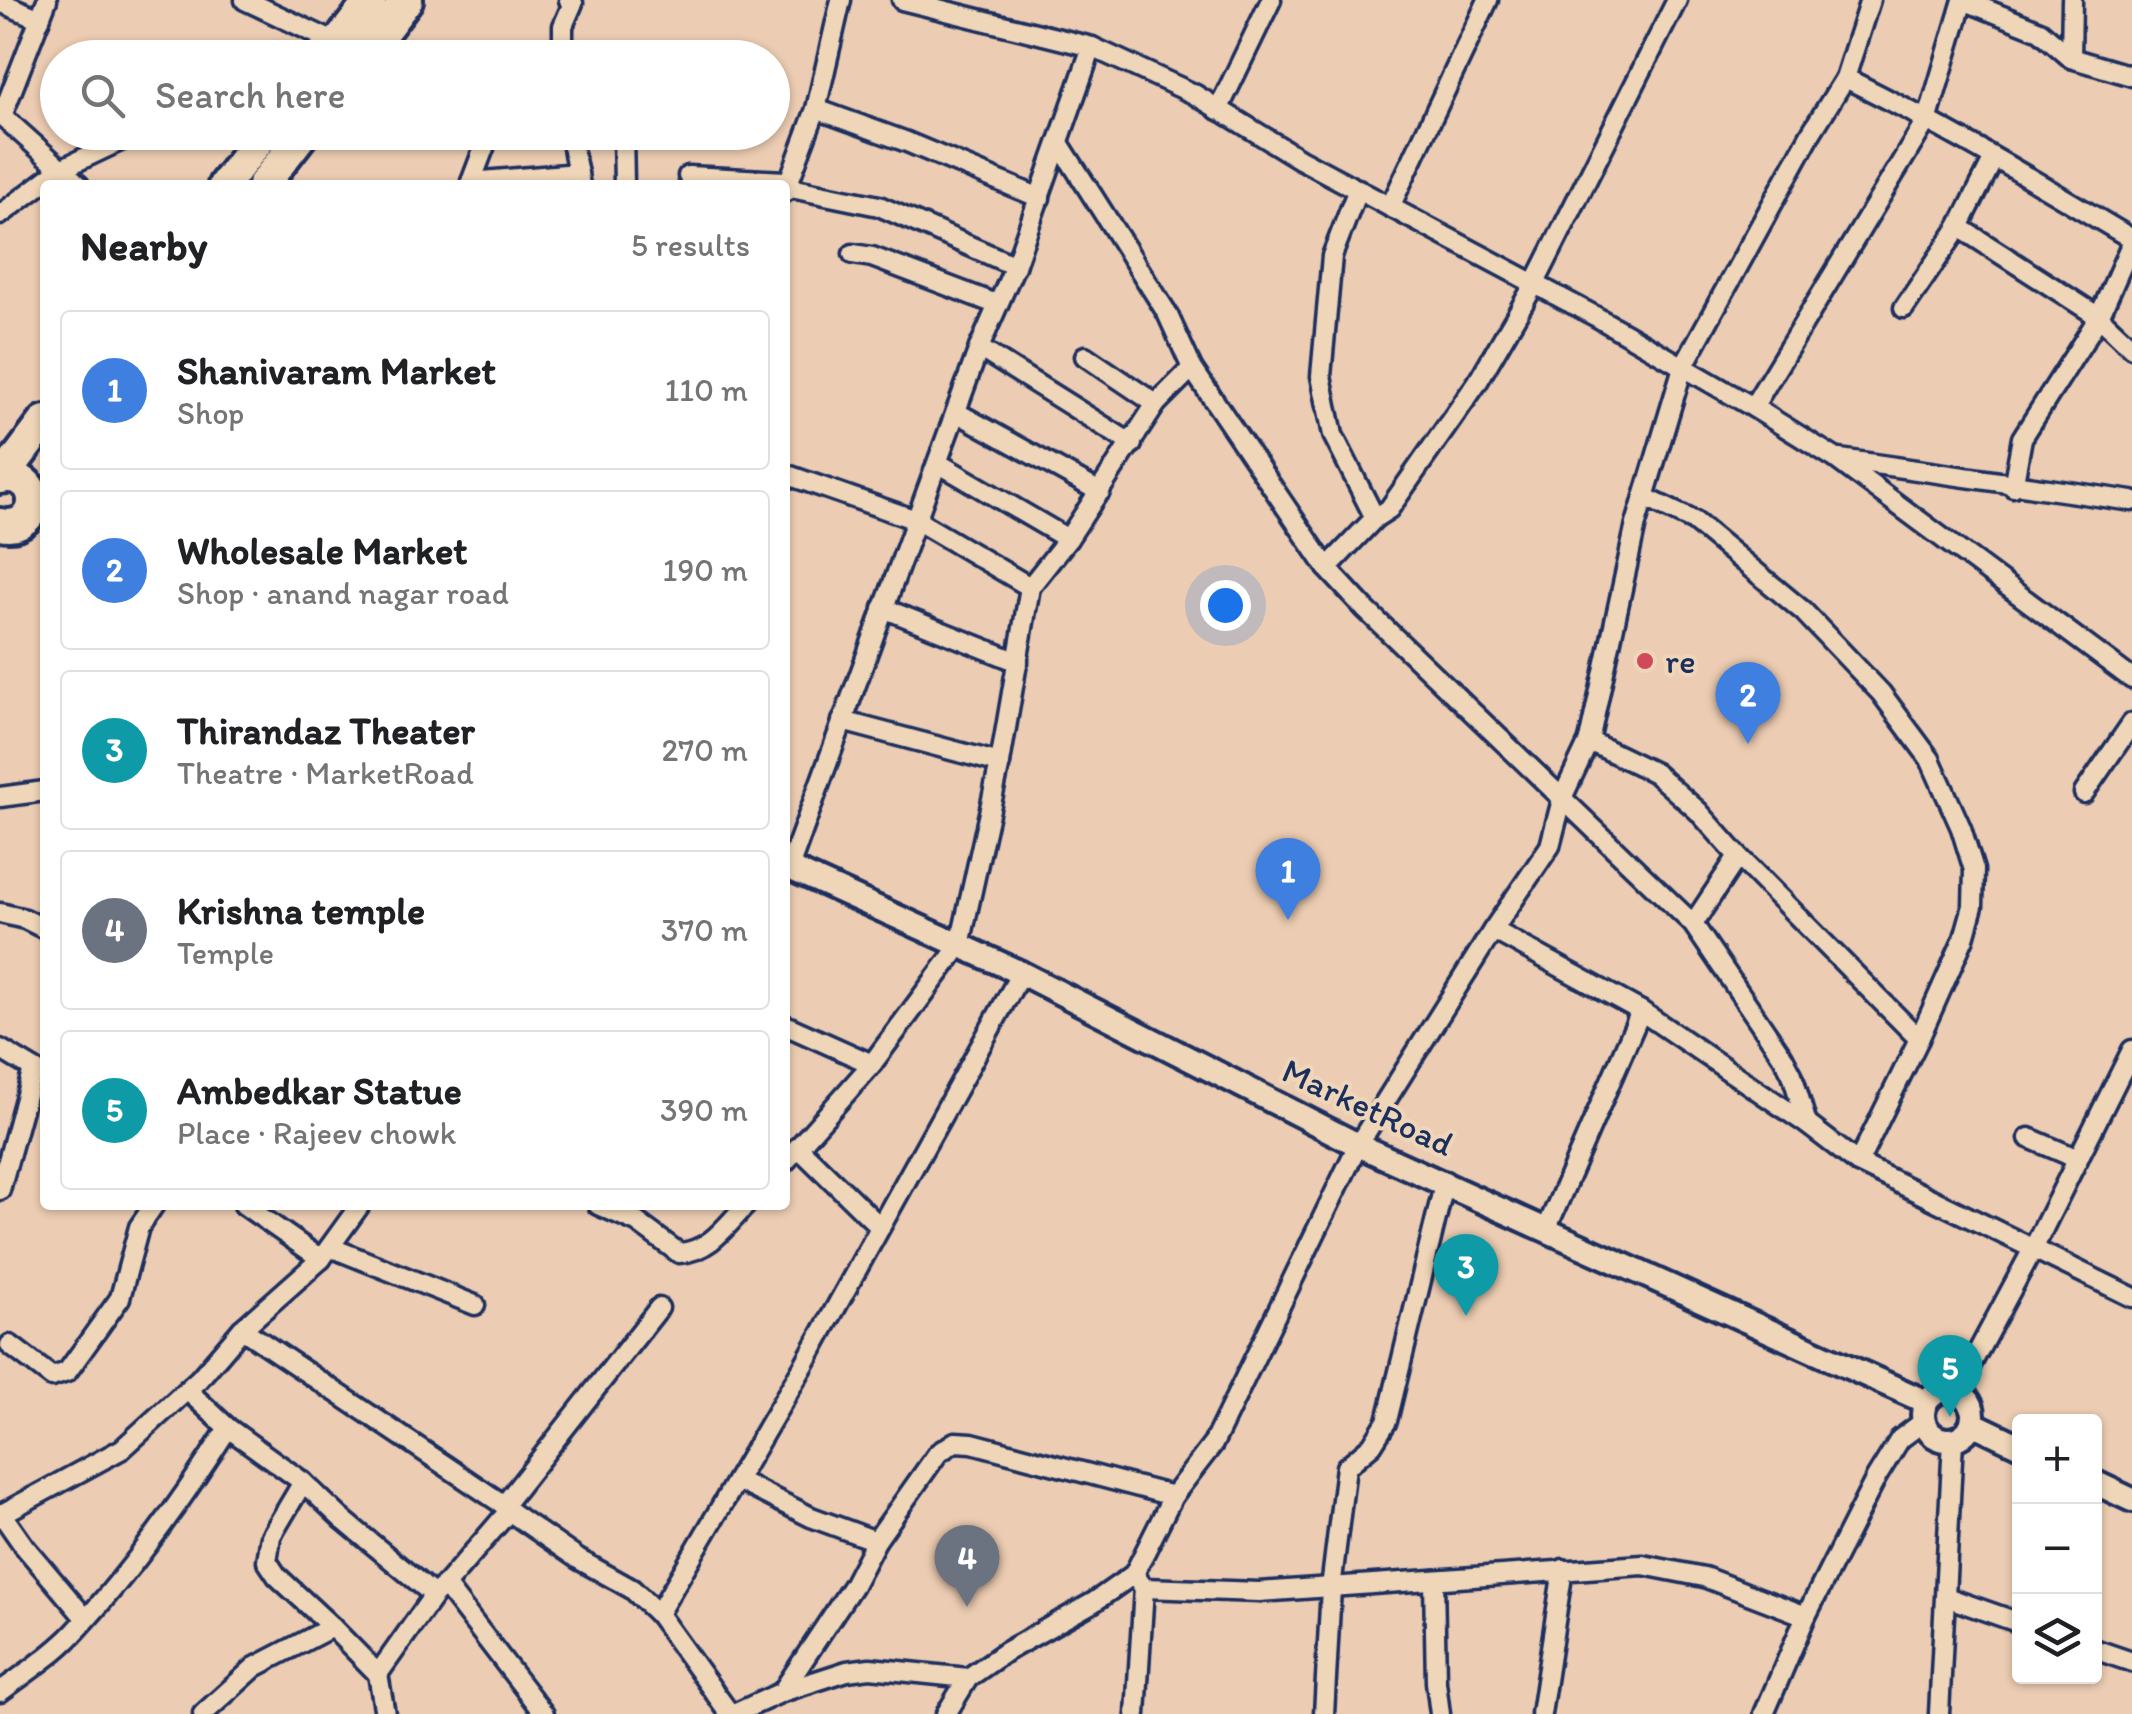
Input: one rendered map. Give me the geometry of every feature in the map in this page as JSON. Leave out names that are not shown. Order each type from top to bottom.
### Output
[{"type":"highway","points":[[358,40],[371,0]]},
{"type":"highway","points":[[365,40],[407,0]]},
{"type":"highway","points":[[228,180],[252,150]]},
{"type":"highway","points":[[267,180],[290,150]]},
{"type":"highway","points":[[2,478],[40,427]]},
{"type":"highway","points":[[2,478],[20,478],[22,512]]},
{"type":"street","points":[[47,0],[1,115],[73,180]]},
{"type":"street","points":[[245,0],[333,40]]},
{"type":"street","points":[[563,40],[563,26],[573,3],[569,0]]},
{"type":"street","points":[[789,180],[816,109],[841,0]]},
{"type":"street","points":[[902,0],[1092,46],[1194,94],[1753,407],[1834,458],[2132,679]]},
{"type":"street","points":[[1218,110],[1271,0]]},
{"type":"street","points":[[1328,568],[1389,508],[1477,383],[1534,285],[1678,0]]},
{"type":"street","points":[[1136,1714],[1139,1580],[1173,1496],[1213,1444],[1358,1145],[1492,930],[1550,846],[1563,796],[1589,741],[1644,497],[1683,367],[1845,78],[1870,0]]},
{"type":"street","points":[[1753,407],[1928,118],[1963,0],[2040,32],[2070,58],[2132,76]]},
{"type":"street","points":[[2070,58],[2072,0]]},
{"type":"street","points":[[1390,207],[1484,1]]},
{"type":"street","points":[[0,2],[40,18]]},
{"type":"street","points":[[790,859],[979,348],[1016,266],[1092,46]]},
{"type":"street","points":[[1845,78],[1928,118],[2132,240],[2099,318],[2022,438],[2013,486]]},
{"type":"street","points":[[816,109],[1040,198]]},
{"type":"street","points":[[1060,143],[1167,313],[1192,368],[1328,568],[1364,608],[1693,924],[1783,1056],[1807,1124]]},
{"type":"street","points":[[44,180],[101,150]]},
{"type":"street","points":[[473,180],[484,150]]},
{"type":"street","points":[[552,180],[579,179],[573,150]]},
{"type":"street","points":[[623,150],[624,180]]},
{"type":"street","points":[[1904,308],[1959,227],[1993,160]]},
{"type":"street","points":[[688,176],[724,180]]},
{"type":"street","points":[[4,207],[40,183]]},
{"type":"street","points":[[790,188],[880,206],[1016,266]]},
{"type":"street","points":[[1358,189],[1332,256],[1322,376],[1333,435],[1375,518]]},
{"type":"street","points":[[1959,227],[2099,318],[2132,348]]},
{"type":"street","points":[[853,254],[872,257],[996,304]]},
{"type":"street","points":[[979,348],[1132,444]]},
{"type":"street","points":[[1085,356],[1156,404]]},
{"type":"street","points":[[790,1156],[872,1064],[960,945],[1000,763],[1030,587],[1068,539],[1156,404],[1192,368]]},
{"type":"street","points":[[956,412],[1100,492]]},
{"type":"street","points":[[1834,458],[2132,501]]},
{"type":"street","points":[[938,464],[1068,539]]},
{"type":"street","points":[[790,476],[916,520],[1030,587]]},
{"type":"street","points":[[1644,497],[1694,521],[1803,611],[1881,693],[1930,759],[1974,870],[1973,906],[1964,938],[1920,1039],[1858,1163]]},
{"type":"street","points":[[883,608],[1018,662]]},
{"type":"street","points":[[842,721],[1000,763]]},
{"type":"street","points":[[2084,793],[2132,722]]},
{"type":"street","points":[[1589,741],[1655,772],[1920,1039]]},
{"type":"street","points":[[0,797],[40,793]]},
{"type":"street","points":[[1693,924],[1738,856]]},
{"type":"street","name":"MarketRoad","points":[[790,868],[1021,973],[1358,1145],[1445,1181],[1924,1412]]},
{"type":"street","points":[[0,913],[25,918],[40,927]]},
{"type":"street","points":[[1492,930],[1641,1011],[1858,1163],[2132,1297]]},
{"type":"street","points":[[658,1614],[1021,973]]},
{"type":"street","points":[[1546,1230],[1641,1011]]},
{"type":"street","points":[[790,1027],[872,1064]]},
{"type":"street","points":[[0,1050],[39,1073],[0,1190]]},
{"type":"street","points":[[1958,1389],[2132,1050]]},
{"type":"street","points":[[2029,1138],[2078,1159]]},
{"type":"street","points":[[798,1147],[880,1227]]},
{"type":"street","points":[[1324,1714],[1331,1588],[1346,1467],[1372,1445],[1388,1421],[1445,1181]]},
{"type":"street","points":[[10,1345],[42,1372],[60,1377],[67,1372],[120,1298],[140,1226],[151,1210]]},
{"type":"street","points":[[252,1210],[325,1253],[475,1305]]},
{"type":"street","points":[[86,1619],[1,1514],[122,1449],[325,1253],[356,1210]]},
{"type":"street","points":[[609,1210],[637,1222],[679,1253],[708,1245],[741,1210]]},
{"type":"street","points":[[378,1674],[659,1308]]},
{"type":"street","points":[[242,1329],[578,1559],[632,1589],[658,1614],[732,1714],[782,1692],[847,1671],[870,1668],[968,1678]]},
{"type":"street","points":[[1764,1714],[1806,1616],[1876,1478],[1934,1393],[1958,1389]]},
{"type":"street","points":[[1924,1412],[1930,1433],[1940,1440],[1953,1440],[1965,1434],[1973,1411],[1958,1389]]},
{"type":"street","points":[[187,1390],[228,1428],[304,1482],[341,1518],[439,1590],[544,1714]]},
{"type":"street","points":[[1972,1423],[2012,1442]]},
{"type":"street","points":[[0,1692],[71,1636],[86,1619],[163,1522],[228,1428]]},
{"type":"street","points":[[1939,1714],[1953,1440]]},
{"type":"street","points":[[782,1692],[853,1585],[876,1541],[938,1452],[955,1442],[972,1443],[1173,1496]]},
{"type":"street","points":[[736,1480],[811,1517],[876,1541]]},
{"type":"street","points":[[304,1482],[271,1536],[267,1561],[277,1576],[378,1674],[385,1714]]},
{"type":"street","points":[[2102,1486],[2132,1500]]},
{"type":"street","points":[[946,1714],[968,1678],[1005,1652],[1139,1580],[1259,1592],[1643,1565],[1685,1572],[1806,1616]]},
{"type":"street","points":[[1541,1714],[1563,1569]]},
{"type":"street","points":[[1434,1580],[1440,1714]]},
{"type":"street","points":[[1946,1598],[2012,1620]]},
{"type":"street","points":[[203,1714],[255,1668],[332,1627]]},
{"type":"street","points":[[2102,1652],[2132,1662]]},
{"type":"place","name":"re","points":[[1645,661]]},
{"type":"place","name":"Wholesale Market","points":[[1748,744]]},
{"type":"place","name":"Shanivaram Market","points":[[1288,920]]},
{"type":"place","name":"Thirandaz Theater","points":[[1466,1316]]},
{"type":"place","name":"Ambedkar Statue","points":[[1950,1417]]},
{"type":"place","name":"Krishna temple","points":[[967,1607]]}]
